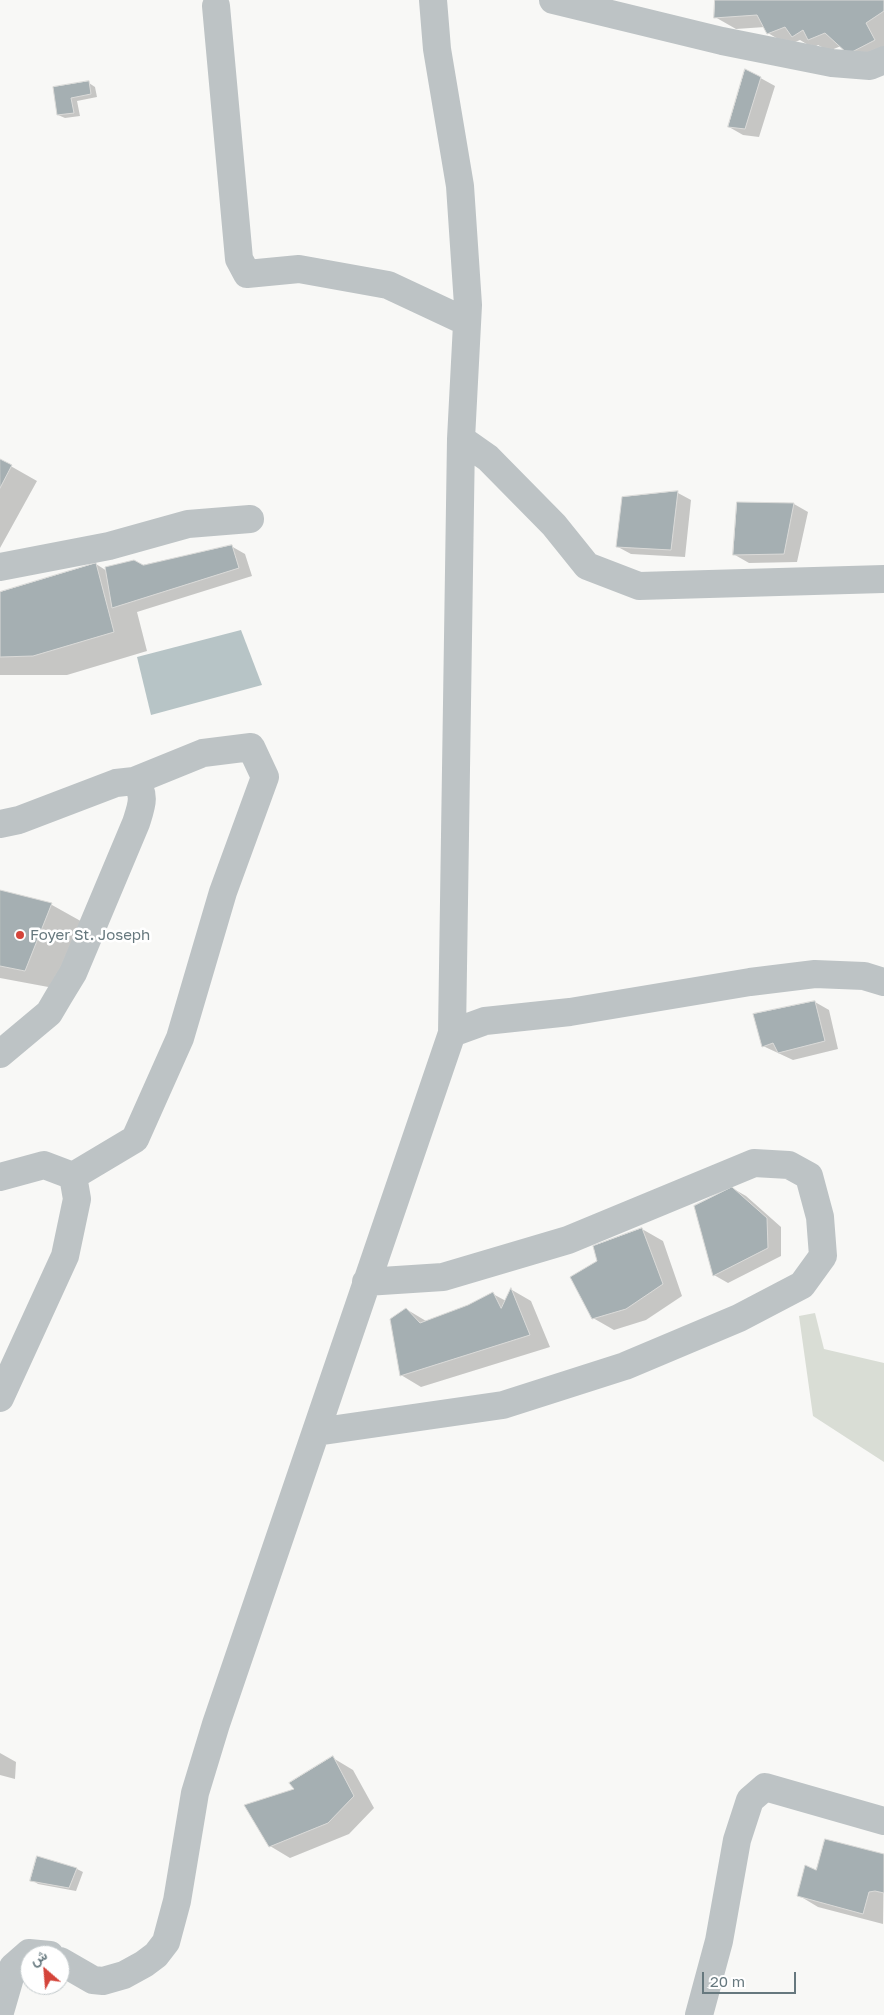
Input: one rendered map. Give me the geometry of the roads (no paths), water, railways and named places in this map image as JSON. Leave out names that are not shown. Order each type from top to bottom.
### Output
[{"type":"street","points":[[70,1966],[94,1980],[103,1981],[124,1976],[156,1955],[166,1942],[177,1901],[195,1793],[216,1724],[452,1033],[461,439],[468,305],[460,186],[437,49],[433,0]]},
{"type":"street","points":[[553,0],[703,37],[832,63],[870,66],[884,60]]},
{"type":"street","points":[[216,6],[239,258],[247,274],[299,269],[388,285],[467,322]]},
{"type":"street","points":[[461,439],[488,458],[554,525],[587,566],[638,586],[884,579]]},
{"type":"street","points":[[0,567],[109,546],[188,524],[250,519]]},
{"type":"street","points":[[0,824],[19,820],[116,783],[134,781],[203,753],[251,747],[265,777],[223,892],[180,1038],[134,1139],[73,1176]]},
{"type":"street","points":[[0,1054],[49,1013],[73,973],[136,823],[143,800],[141,788],[134,781]]},
{"type":"street","points":[[452,1033],[485,1021],[570,1012],[750,982],[815,974],[864,976],[884,982]]},
{"type":"street","points":[[316,1432],[502,1405],[625,1366],[730,1321],[802,1285],[823,1256],[820,1217],[809,1176],[788,1165],[754,1163],[568,1240],[443,1277],[366,1282]]},
{"type":"street","points":[[0,1177],[44,1165],[73,1176]]},
{"type":"street","points":[[0,1398],[65,1256],[77,1199],[73,1176]]},
{"type":"street","points":[[699,2015],[719,1941],[737,1840],[750,1800],[765,1787],[884,1821]]},
{"type":"street","points":[[0,2012],[13,1967],[20,1961]]},
{"type":"place","name":"Foyer St. Joseph","points":[[20,935]]}]
